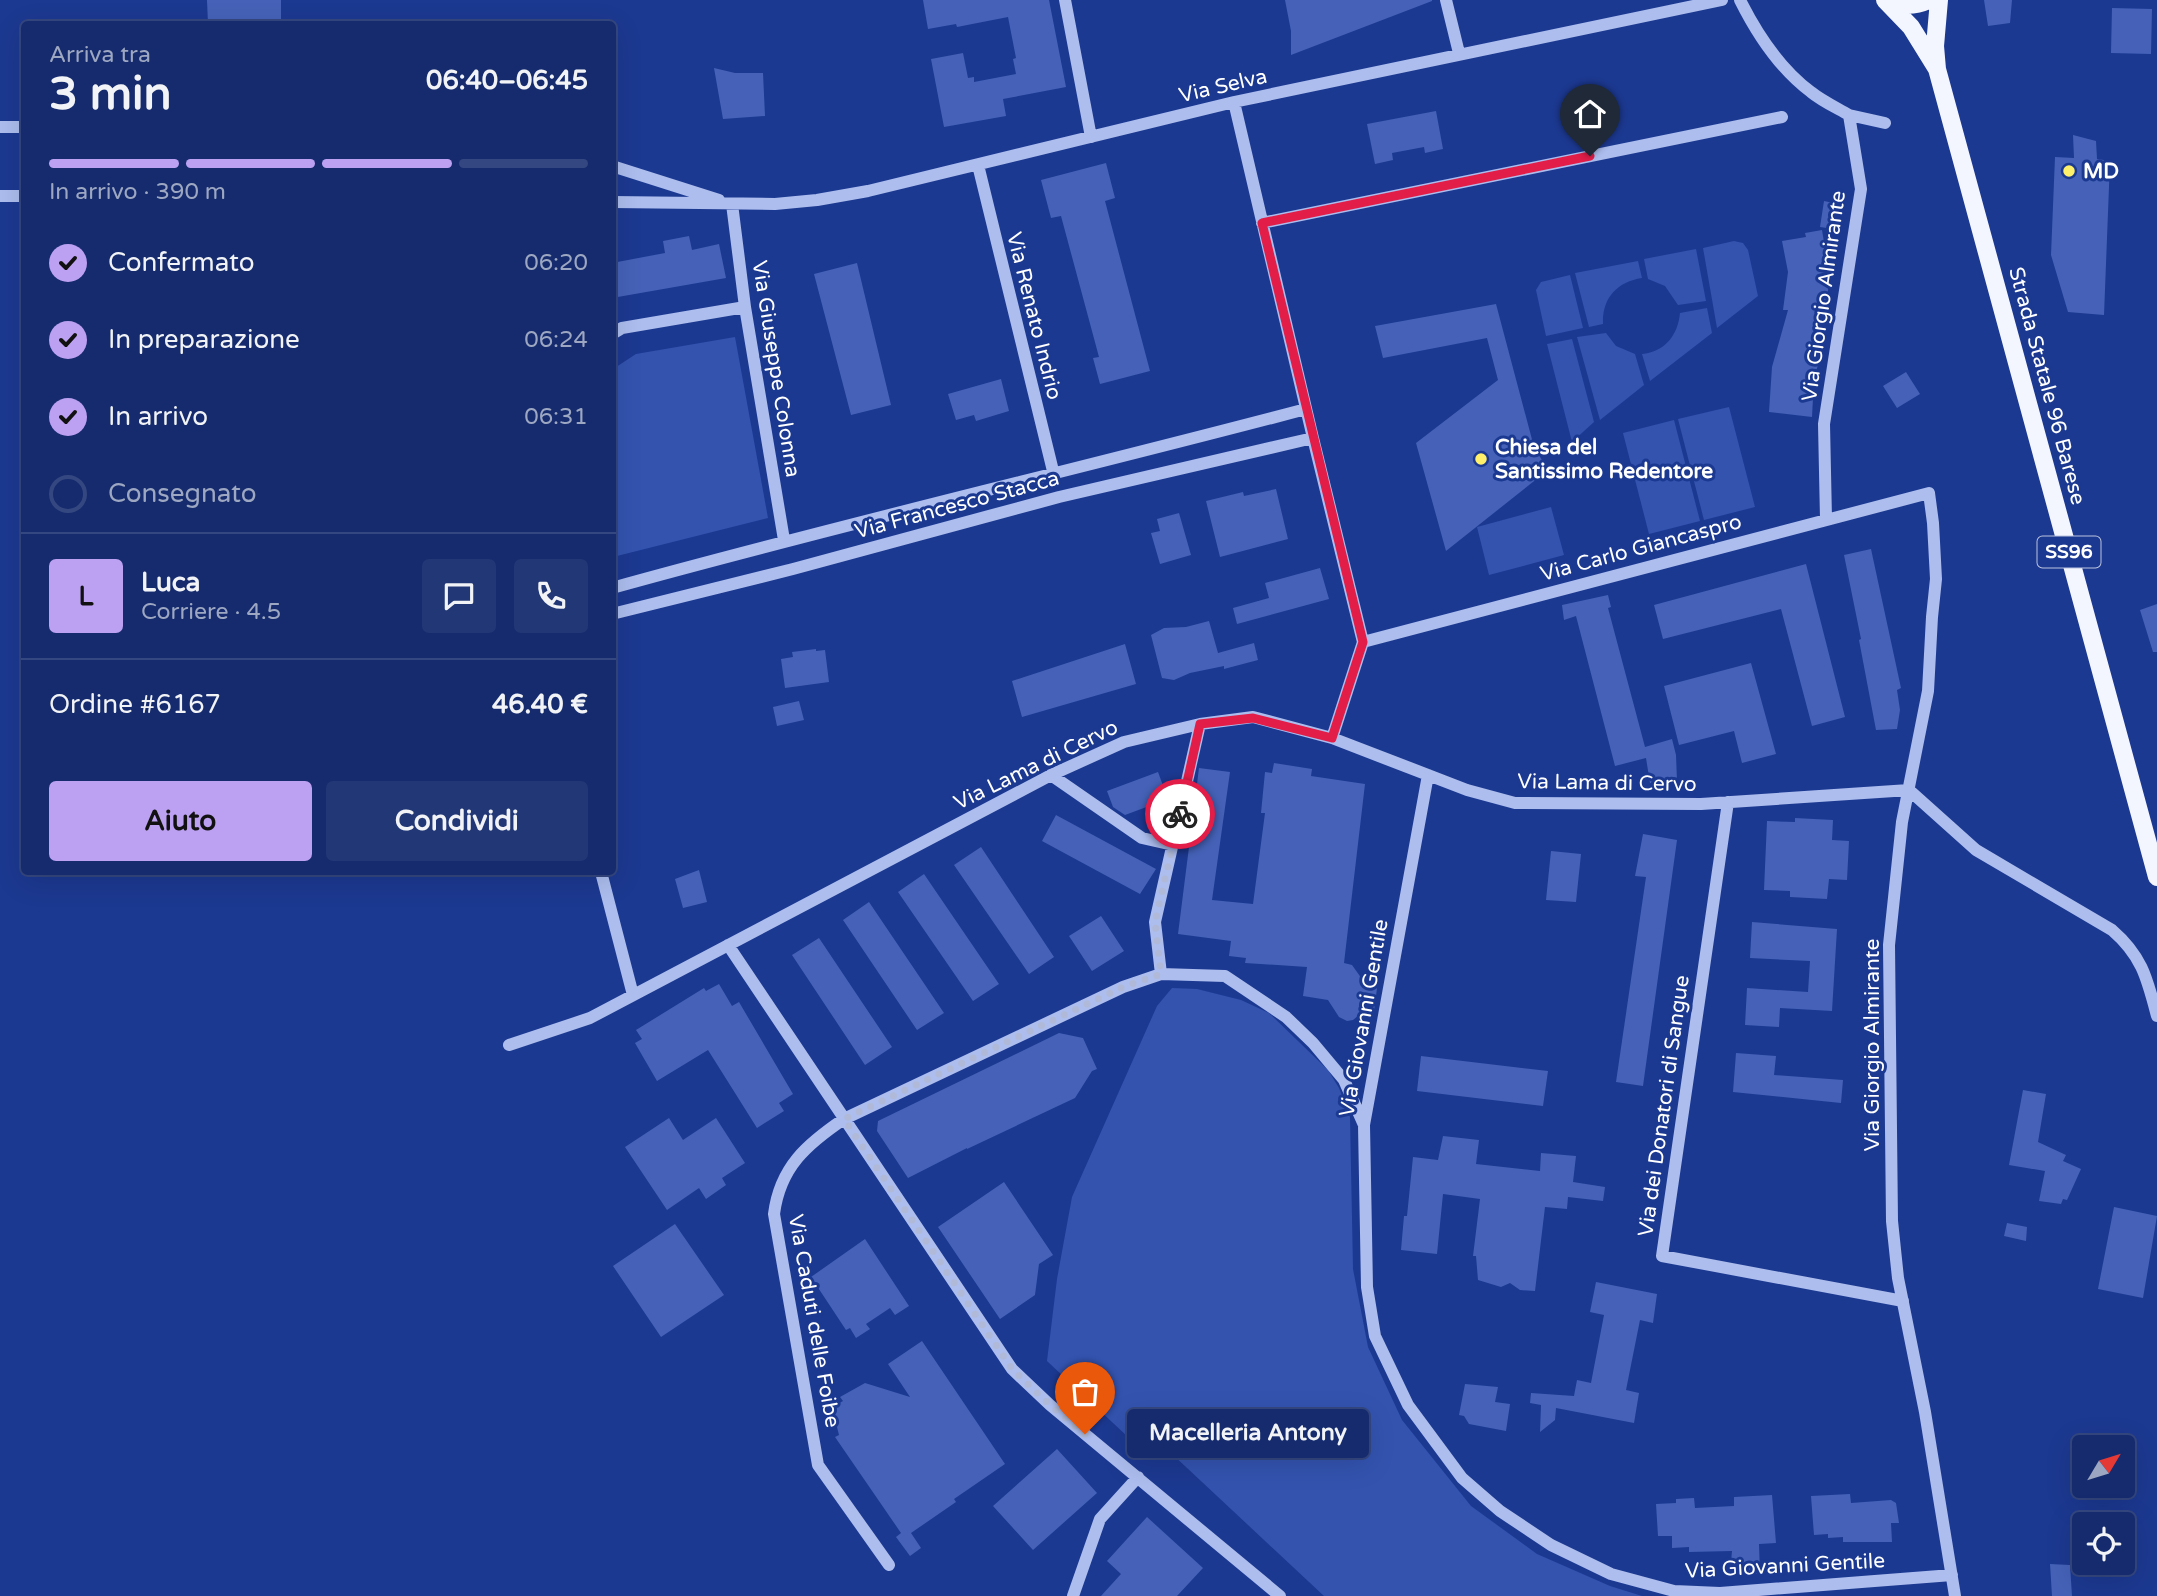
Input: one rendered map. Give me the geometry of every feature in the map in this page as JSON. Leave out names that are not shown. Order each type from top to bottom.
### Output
[{"type":"main road","name":"Strada Statale 96 Barese","points":[[1887,0],[1911,5],[1929,0]]},
{"type":"main road","name":"Strada Statale 96 Barese","points":[[1887,0],[1911,27],[1937,68]]},
{"type":"main road","name":"Strada Statale 96 Barese","points":[[1939,0],[1935,46],[1937,68],[2157,877]]},
{"type":"street","points":[[1065,0],[1091,137]]},
{"type":"street","points":[[1446,0],[1460,53]]},
{"type":"street","name":"Via Selva","points":[[616,202],[775,204],[868,191],[1234,102],[1722,0]]},
{"type":"street","points":[[1740,0],[1752,24],[1776,58],[1811,92],[1849,115],[1885,123]]},
{"type":"street","points":[[1234,102],[1312,438],[1363,642],[1332,738]]},
{"type":"street","name":"Via Giorgio Almirante","points":[[1826,519],[1824,424],[1861,189],[1849,115]]},
{"type":"street","points":[[1262,223],[1782,117]]},
{"type":"street","points":[[0,127],[21,127]]},
{"type":"street","name":"Via Renato Indrio","points":[[978,165],[1054,475]]},
{"type":"street","points":[[616,167],[733,204]]},
{"type":"street","points":[[0,196],[21,196]]},
{"type":"street","name":"Via Giuseppe Colonna","points":[[733,204],[745,307],[784,540]]},
{"type":"street","points":[[616,332],[622,328],[745,307]]},
{"type":"street","name":"Via Francesco Stacca","points":[[616,588],[784,540],[1054,475],[1306,409]]},
{"type":"street","name":"Via Francesco Stacca","points":[[616,613],[793,569],[1059,497],[1312,438]]},
{"type":"street","name":"Via Giorgio Almirante","points":[[1929,493],[1936,579],[1928,691],[1902,822],[1889,945],[1892,1221],[1898,1278],[1925,1412],[1955,1596]]},
{"type":"street","name":"Via Carlo Giancaspro","points":[[1363,642],[1929,493]]},
{"type":"street","name":"Via Lama di Cervo","points":[[509,1045],[590,1018],[1051,775],[1124,742],[1200,724],[1253,718],[1332,738],[1467,790],[1515,803],[1728,802],[1909,790]]},
{"type":"street","points":[[1161,974],[1155,922],[1200,724]]},
{"type":"street","points":[[1051,775],[1142,838],[1172,845]]},
{"type":"street","name":"Via Giovanni Gentile","points":[[1428,775],[1364,1125],[1367,1287],[1375,1336],[1408,1405],[1462,1478],[1500,1511],[1551,1545],[1611,1574],[1693,1594],[1952,1575]]},
{"type":"street","points":[[1909,790],[1976,850],[2112,929],[2129,944],[2147,978],[2157,1016]]},
{"type":"street","name":"Via dei Donatori di Sangue","points":[[1728,802],[1662,1256],[1903,1301]]},
{"type":"street","points":[[602,875],[633,995]]},
{"type":"street","points":[[728,945],[1012,1369],[1050,1405],[1280,1596]]},
{"type":"street","name":"Via Caduti delle Foibe","points":[[889,1565],[818,1465],[774,1214],[776,1196],[792,1162],[819,1135],[844,1119],[1123,987],[1161,974],[1226,976],[1286,1017],[1313,1043],[1343,1080],[1364,1125]]},
{"type":"street","points":[[1073,1596],[1100,1519],[1138,1477]]},
{"type":"shaded area","points":[[1734,241],[1743,243],[1748,250],[1758,296],[1717,328],[1703,248]]},
{"type":"shaded area","points":[[1696,249],[1706,301],[1678,305],[1665,286],[1648,279],[1644,259]]},
{"type":"shaded area","points":[[1638,261],[1642,278],[1618,287],[1605,306],[1603,324],[1589,327],[1575,273]]},
{"type":"shaded area","points":[[1570,275],[1583,328],[1546,336],[1536,290],[1541,282]]},
{"type":"shaded area","points":[[1707,308],[1712,333],[1650,381],[1642,354],[1657,350],[1669,341],[1680,313]]},
{"type":"shaded area","points":[[1606,333],[1616,346],[1635,354],[1644,385],[1600,420],[1577,337]]},
{"type":"shaded area","points":[[735,337],[768,518],[616,556],[616,367],[636,354]]},
{"type":"shaded area","points":[[1572,339],[1594,422],[1572,442],[1547,344]]},
{"type":"shaded area","points":[[1729,407],[1755,507],[1704,520],[1678,419]]},
{"type":"shaded area","points":[[1674,420],[1700,521],[1649,534],[1623,433]]},
{"type":"shaded area","points":[[1551,507],[1564,555],[1489,575],[1477,527]]},
{"type":"shaded area","points":[[1172,988],[1197,989],[1241,1000],[1269,1013],[1328,1070],[1339,1088],[1350,1117],[1353,1269],[1368,1347],[1402,1420],[1471,1506],[1537,1554],[1610,1586],[1642,1596],[1324,1596],[1171,1453],[1145,1453],[1047,1361],[1057,1279],[1072,1197],[1157,1006]]},
{"type":"building","points":[[207,0],[281,0],[281,21],[208,21]]},
{"type":"building","points":[[923,0],[1049,0],[1066,87],[1003,99],[1006,116],[944,127],[931,59],[963,53],[968,78],[974,77],[974,82],[1016,74],[1013,59],[1016,58],[1008,17],[957,27],[956,24],[928,29]]},
{"type":"building","points":[[1285,0],[1432,1],[1291,55],[1291,31]]},
{"type":"building","points":[[1984,0],[2012,0],[2010,23],[1988,26]]},
{"type":"building","points":[[2112,8],[2152,9],[2151,54],[2111,53]]},
{"type":"building","points":[[714,68],[735,73],[763,73],[765,116],[723,119]]},
{"type":"building","points":[[1436,111],[1443,149],[1425,153],[1424,147],[1392,153],[1393,160],[1375,164],[1367,124]]},
{"type":"building","points":[[2073,135],[2096,141],[2097,159],[2110,161],[2104,315],[2068,312],[2051,255],[2055,157],[2074,158]]},
{"type":"building","points":[[1106,163],[1115,198],[1105,201],[1150,371],[1100,384],[1093,358],[1099,357],[1061,216],[1051,218],[1041,180]]},
{"type":"building","points":[[1824,201],[1838,204],[1834,229],[1820,227]]},
{"type":"building","points":[[1822,230],[1829,272],[1827,311],[1822,311],[1816,344],[1823,347],[1814,379],[1812,417],[1769,412],[1772,367],[1788,310],[1783,310],[1788,272],[1782,241],[1806,237],[1805,233]]},
{"type":"building","points":[[689,236],[692,250],[719,244],[726,278],[616,297],[616,262],[665,253],[663,241]]},
{"type":"building","points":[[857,263],[891,405],[851,415],[814,274]]},
{"type":"building","name":"Chiesa del Santissimo Redentore","points":[[1496,304],[1534,447],[1548,470],[1446,551],[1416,443],[1498,380],[1487,338],[1383,358],[1375,326]]},
{"type":"building","points":[[1906,372],[1920,394],[1897,408],[1883,386]]},
{"type":"building","points":[[1001,379],[1009,411],[976,421],[974,415],[956,420],[948,394]]},
{"type":"building","points":[[1276,489],[1288,539],[1220,557],[1206,501],[1243,492],[1244,496]]},
{"type":"building","points":[[1179,513],[1191,555],[1160,564],[1151,533],[1160,531],[1157,519]]},
{"type":"building","points":[[1871,549],[1901,688],[1897,690],[1900,710],[1897,729],[1876,730],[1844,555]]},
{"type":"building","points":[[1806,564],[1845,717],[1812,726],[1781,609],[1663,639],[1654,605]]},
{"type":"building","points":[[1320,568],[1329,599],[1237,624],[1233,608],[1269,598],[1265,583]]},
{"type":"building","points":[[1608,595],[1611,607],[1608,608],[1645,747],[1672,739],[1677,781],[1650,783],[1646,758],[1615,766],[1576,616],[1564,620],[1562,605]]},
{"type":"building","points":[[2157,604],[2157,652],[2153,652],[2140,610]]},
{"type":"building","points":[[1209,621],[1218,653],[1254,643],[1258,660],[1224,669],[1224,666],[1190,673],[1174,680],[1162,678],[1151,635],[1164,628],[1186,627]]},
{"type":"building","points":[[1125,644],[1136,684],[1022,717],[1012,681]]},
{"type":"building","points":[[825,650],[829,682],[785,688],[781,659],[793,657],[792,652]]},
{"type":"building","points":[[1751,663],[1776,754],[1742,763],[1734,731],[1679,745],[1664,686]]},
{"type":"building","points":[[799,701],[804,720],[777,726],[773,707]]},
{"type":"building","points":[[1274,763],[1312,769],[1311,776],[1365,784],[1344,963],[1352,965],[1362,979],[1378,981],[1374,1011],[1365,1010],[1353,1020],[1347,1021],[1339,1017],[1328,1000],[1303,996],[1307,967],[1245,963],[1246,958],[1229,956],[1231,941],[1178,934],[1199,768],[1230,772],[1212,900],[1253,904],[1265,813],[1261,813],[1265,772],[1272,773]]},
{"type":"building","points":[[1158,772],[1168,799],[1125,815],[1113,807],[1107,791]]},
{"type":"building","points":[[1056,815],[1156,869],[1140,894],[1042,841]]},
{"type":"building","points":[[1795,818],[1833,820],[1832,840],[1849,841],[1847,880],[1829,879],[1827,899],[1790,897],[1790,891],[1764,890],[1767,821],[1795,822]]},
{"type":"building","points":[[1643,834],[1677,840],[1643,1086],[1616,1082],[1646,877],[1635,876]]},
{"type":"building","points":[[981,847],[1054,957],[1029,974],[954,865]]},
{"type":"building","points":[[1551,851],[1581,854],[1576,902],[1546,900]]},
{"type":"building","points":[[699,870],[707,902],[683,908],[675,879]]},
{"type":"building","points":[[924,874],[999,984],[973,1001],[898,892]]},
{"type":"building","points":[[869,902],[944,1013],[917,1030],[843,920]]},
{"type":"building","points":[[1101,916],[1124,951],[1092,971],[1069,936]]},
{"type":"building","points":[[1752,922],[1837,929],[1832,1011],[1780,1008],[1779,1027],[1745,1025],[1747,988],[1808,992],[1810,961],[1750,958]]},
{"type":"building","points":[[819,938],[892,1047],[865,1065],[792,955]]},
{"type":"building","points":[[719,984],[732,1006],[739,1002],[793,1094],[779,1103],[784,1111],[757,1128],[708,1050],[657,1081],[635,1043],[642,1039],[636,1030],[704,988],[706,991]]},
{"type":"building","points":[[1059,1033],[1083,1038],[1097,1069],[1092,1071],[1075,1098],[908,1178],[877,1131],[878,1121]]},
{"type":"building","points":[[1736,1053],[1776,1056],[1774,1075],[1843,1080],[1841,1103],[1733,1092]]},
{"type":"building","points":[[1421,1056],[1548,1071],[1543,1106],[1417,1091]]},
{"type":"building","points":[[2023,1090],[2046,1094],[2038,1142],[2066,1155],[2063,1161],[2081,1169],[2067,1200],[2063,1199],[2061,1204],[2039,1201],[2045,1171],[2009,1165]]},
{"type":"building","points":[[669,1118],[683,1140],[716,1118],[745,1163],[722,1178],[726,1185],[706,1199],[699,1188],[667,1210],[625,1147]]},
{"type":"building","points":[[1443,1136],[1479,1140],[1476,1164],[1540,1171],[1541,1153],[1576,1156],[1573,1182],[1605,1187],[1603,1201],[1568,1197],[1567,1209],[1545,1207],[1535,1291],[1520,1290],[1510,1283],[1501,1287],[1478,1280],[1476,1256],[1473,1256],[1480,1199],[1443,1194],[1437,1254],[1401,1250],[1413,1157],[1438,1160]]},
{"type":"building","points":[[1004,1182],[1053,1255],[1039,1264],[1035,1295],[1000,1319],[938,1227]]},
{"type":"building","points":[[2114,1207],[2157,1216],[2143,1298],[2098,1289]]},
{"type":"building","points":[[2007,1223],[2027,1227],[2026,1241],[2004,1236]]},
{"type":"building","points":[[675,1224],[724,1295],[661,1337],[613,1266]]},
{"type":"building","points":[[865,1239],[909,1306],[895,1315],[890,1308],[866,1324],[870,1329],[856,1338],[850,1328],[846,1330],[811,1277]]},
{"type":"building","points":[[1596,1282],[1657,1294],[1653,1323],[1640,1320],[1626,1390],[1639,1393],[1634,1423],[1556,1408],[1555,1420],[1540,1432],[1541,1405],[1530,1403],[1531,1393],[1574,1396],[1577,1380],[1591,1383],[1604,1315],[1590,1312]]},
{"type":"building","points":[[922,1341],[1005,1464],[911,1533],[921,1548],[910,1556],[896,1537],[901,1533],[835,1437],[839,1435],[832,1407],[843,1401],[840,1397],[865,1383],[910,1397],[888,1364]]},
{"type":"building","points":[[1465,1384],[1498,1387],[1495,1402],[1510,1404],[1506,1431],[1469,1424],[1464,1416],[1459,1415]]},
{"type":"building","points":[[1057,1449],[1097,1493],[1033,1550],[993,1506]]},
{"type":"building","points":[[1850,1494],[1851,1503],[1891,1500],[1896,1503],[1899,1523],[1891,1523],[1892,1542],[1843,1542],[1843,1537],[1814,1535],[1811,1496]]},
{"type":"building","points":[[1772,1495],[1776,1543],[1759,1544],[1760,1574],[1730,1573],[1732,1551],[1689,1552],[1689,1547],[1672,1548],[1672,1536],[1658,1536],[1656,1504],[1676,1503],[1676,1499],[1694,1498],[1695,1508],[1734,1506],[1734,1497]]},
{"type":"building","points":[[1147,1517],[1203,1568],[1177,1596],[1101,1596],[1121,1574],[1107,1561]]},
{"type":"building","points":[[2050,1564],[2070,1565],[2072,1596],[2052,1596]]},
{"type":"way so far","points":[[1085,1434],[1012,1369],[844,1119],[1123,987],[1161,974],[1155,922],[1180,814]]},
{"type":"place","name":"MD","points":[[2069,171]]},
{"type":"place","name":"Chiesa del Santissimo Redentore","points":[[1481,459]]},
{"type":"place","name":"Macelleria Antony","points":[[1085,1434]]},
{"type":"route","points":[[1180,814],[1200,724],[1253,718],[1332,738],[1363,642],[1262,223],[1590,156]]}]
